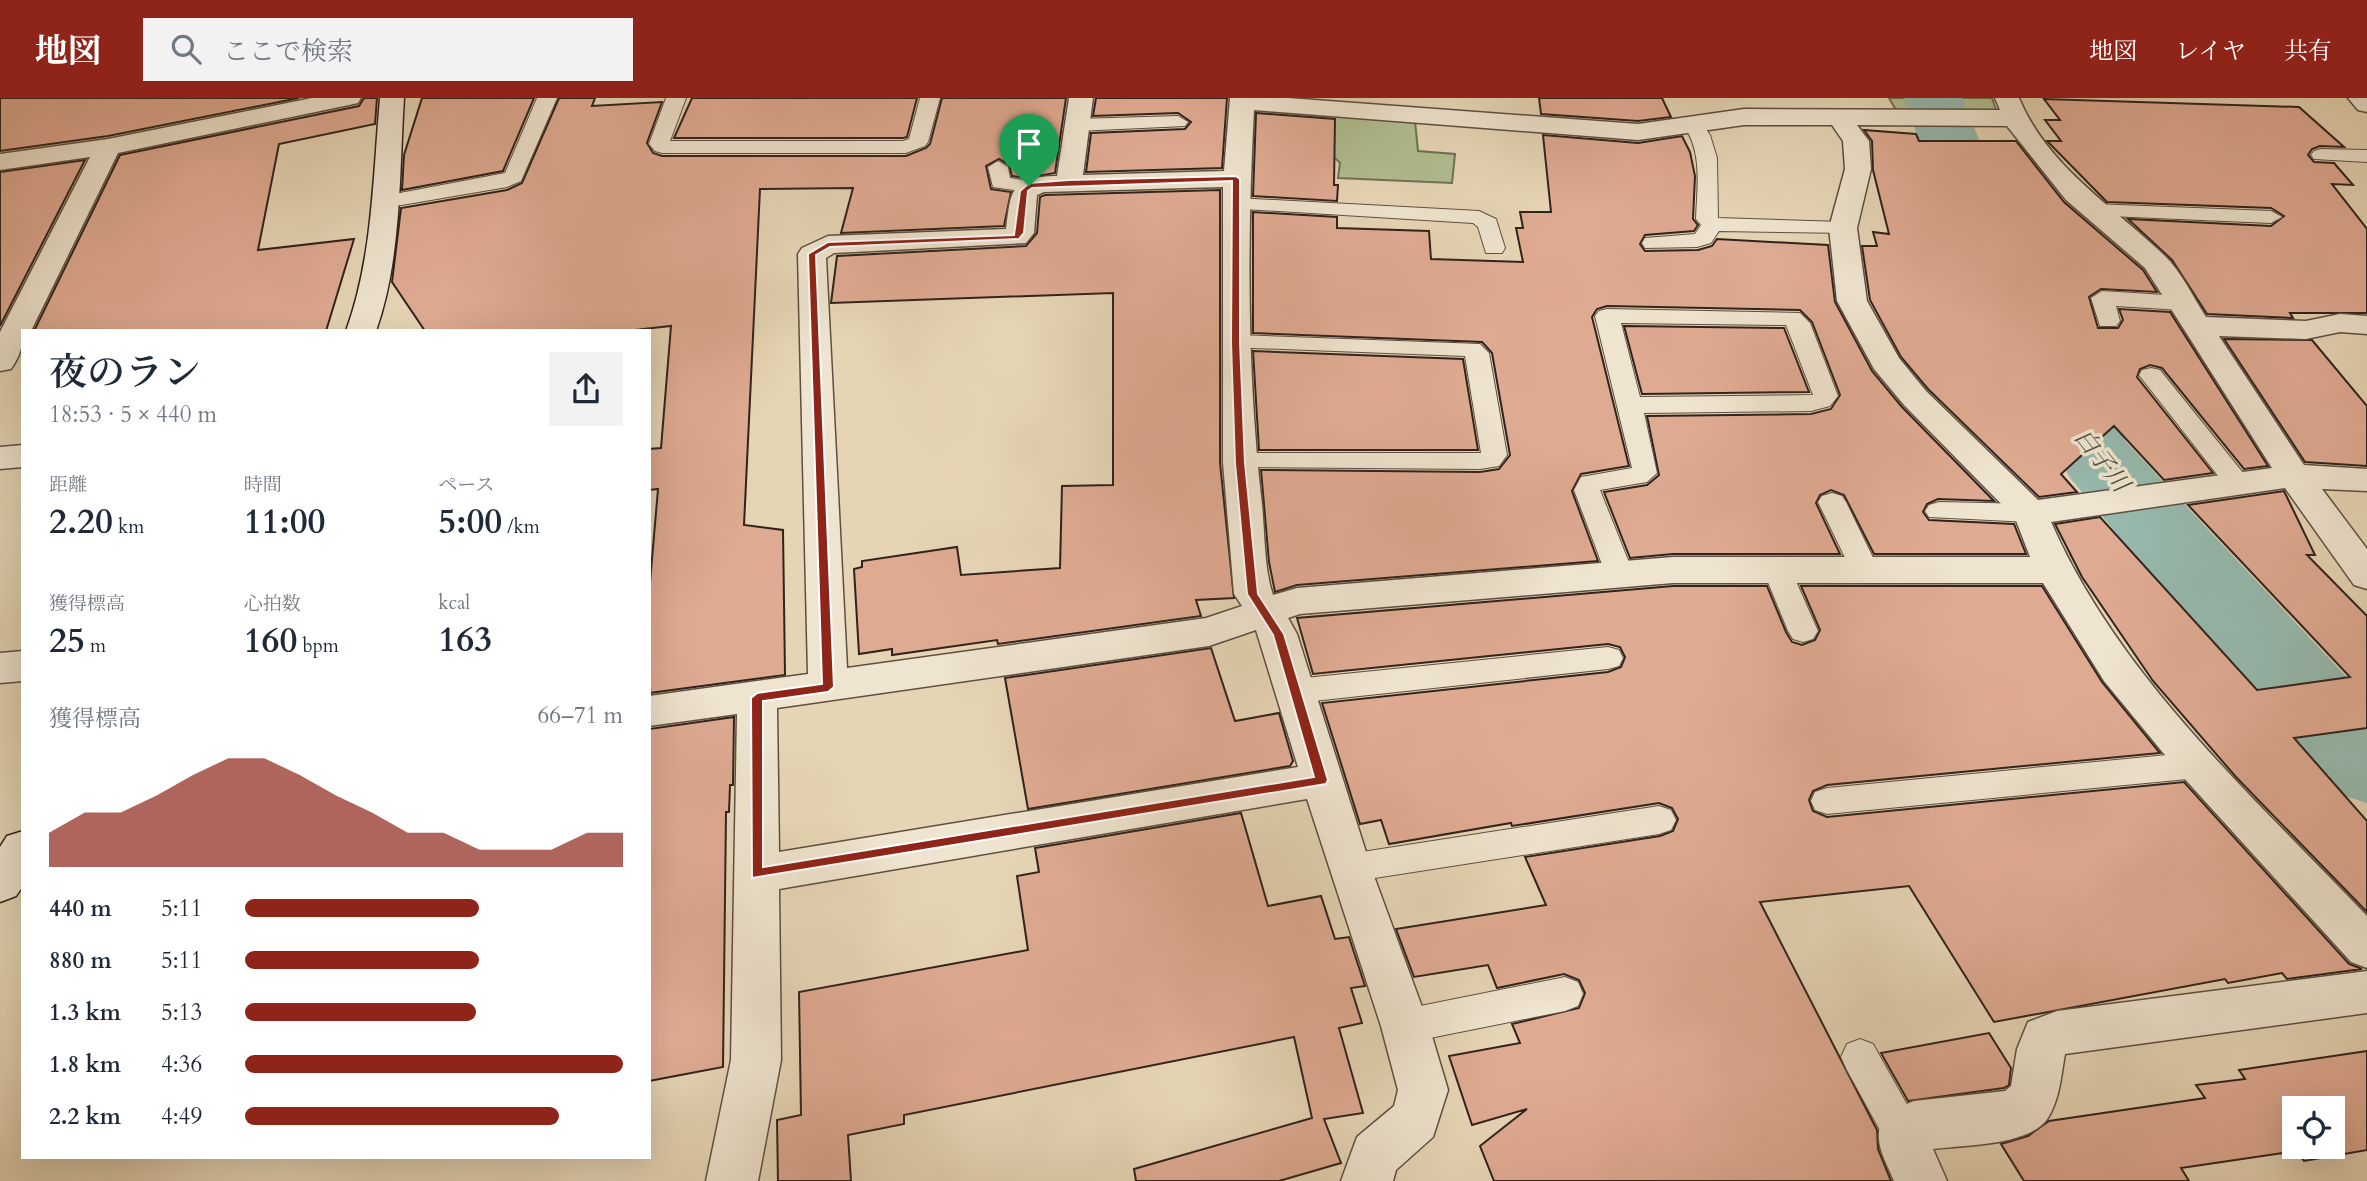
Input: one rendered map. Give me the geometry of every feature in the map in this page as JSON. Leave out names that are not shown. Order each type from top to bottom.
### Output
[{"type":"street","points":[[0,162],[108,146],[349,98]]},
{"type":"street","points":[[362,329],[375,291],[392,98]]},
{"type":"street","points":[[1069,182],[1081,98]]},
{"type":"street","points":[[2360,98],[2367,106]]},
{"type":"street","points":[[1367,1181],[1375,1155],[1415,1120],[1421,1107],[1423,1090],[1405,1026],[1349,868],[1278,634],[1253,594],[1240,460],[1236,342],[1235,191],[1242,100],[1626,132],[1694,126],[1791,107],[1839,117],[1961,116],[2011,108],[2076,194],[2156,263],[2294,476],[2367,576]]},
{"type":"street","points":[[1839,117],[1856,141],[1858,169],[1843,228],[1852,301],[1885,362],[1915,398],[2030,513],[2054,570],[2118,671],[2197,765],[2367,948]]},
{"type":"street","points":[[0,362],[108,146]]},
{"type":"street","points":[[828,687],[812,254],[828,245],[1016,237],[1020,233],[1024,191],[1029,186],[1069,182],[1235,191]]},
{"type":"street","points":[[2189,315],[2306,330],[2340,323],[2367,325]]},
{"type":"street","points":[[0,458],[21,456]]},
{"type":"street","points":[[2030,513],[2294,476],[2367,480]]},
{"type":"street","points":[[651,711],[757,698],[1209,632],[1297,601],[1673,570],[2054,570]]},
{"type":"street","points":[[0,668],[21,666]]},
{"type":"street","points":[[732,1181],[756,1060],[757,698]]},
{"type":"street","points":[[757,874],[1322,780]]},
{"type":"street","points":[[0,883],[21,852]]},
{"type":"street","points":[[1921,1181],[1904,1144],[1902,1131],[1914,1126],[2012,1115],[2026,1110],[2032,1102],[2041,1047],[2045,1038],[2057,1033],[2367,992]]},
{"type":"lane","points":[[384,202],[507,181],[514,177],[547,98]]},
{"type":"lane","points":[[676,98],[659,144],[662,148],[906,147],[918,142],[930,98]]},
{"type":"lane","points":[[1077,125],[1178,122]]},
{"type":"lane","points":[[1694,126],[1700,133],[1705,148],[1707,219],[1712,224],[1843,228]]},
{"type":"lane","points":[[2321,155],[2367,156]]},
{"type":"lane","points":[[998,167],[1000,183],[1029,186]]},
{"type":"lane","points":[[1235,191],[1479,216],[1488,224],[1494,248]]},
{"type":"lane","points":[[2094,210],[2271,217]]},
{"type":"lane","points":[[1653,243],[1697,240],[1703,238],[1712,224]]},
{"type":"lane","points":[[2108,321],[2102,298],[2189,315]]},
{"type":"lane","points":[[1619,575],[1587,490],[1590,483],[1597,480],[1637,478],[1644,473],[1607,316],[1792,318],[1798,323],[1826,396],[1821,401],[1811,403],[1629,405]]},
{"type":"lane","points":[[1236,342],[1472,349],[1477,354],[1494,455],[1490,460],[1480,461],[1240,460]]},
{"type":"lane","points":[[2151,375],[2239,485]]},
{"type":"lane","points":[[1832,502],[1864,570]]},
{"type":"lane","points":[[1939,511],[2030,513]]},
{"type":"lane","points":[[1777,570],[1803,631]]},
{"type":"lane","points":[[1295,691],[1608,659]]},
{"type":"lane","points":[[1827,801],[2197,765]]},
{"type":"lane","points":[[1349,868],[1659,820]]},
{"type":"lane","points":[[1405,1026],[1565,994]]},
{"type":"lane","points":[[1860,1057],[1902,1131]]},
{"type":"green space","points":[[1889,98],[1992,98],[1996,110],[1896,110]]},
{"type":"green space","points":[[1266,108],[1415,121],[1418,151],[1455,154],[1452,183],[1338,178],[1340,163],[1322,151],[1286,143],[1251,142],[1253,111]]},
{"type":"building","points":[[0,98],[299,98],[108,136],[0,151]]},
{"type":"building","points":[[364,98],[377,98],[375,124],[279,144],[258,250],[354,239],[327,329],[35,329],[120,155],[359,106]]},
{"type":"building","points":[[422,98],[534,98],[503,171],[402,190],[404,155]]},
{"type":"building","points":[[559,98],[595,98],[592,106],[662,102],[647,143],[653,153],[662,156],[906,156],[930,144],[942,98],[1066,98],[1055,173],[1026,178],[1012,176],[1009,165],[999,159],[986,166],[991,189],[1011,192],[1004,226],[841,233],[853,188],[760,189],[744,525],[783,530],[785,675],[651,693],[651,571],[658,489],[651,490],[651,449],[661,448],[671,326],[644,329],[424,329],[392,282],[401,208],[507,190],[522,183]]},
{"type":"building","points":[[692,98],[917,98],[907,137],[903,138],[674,138]]},
{"type":"building","points":[[1096,98],[1227,98],[1222,168],[1086,172],[1091,133],[1185,129],[1191,122],[1178,113],[1093,116]]},
{"type":"building","points":[[1539,98],[1662,98],[1671,117],[1638,121],[1541,114]]},
{"type":"building","points":[[2044,99],[2299,107],[2344,147],[2320,146],[2312,149],[2308,155],[2314,162],[2334,163],[2353,185],[2332,184],[2367,229],[2367,313],[2290,313],[2293,318],[2207,314],[2172,260],[2128,219],[2271,226],[2284,216],[2271,208],[2107,202],[2047,141],[2061,141],[2045,120],[2060,120]]},
{"type":"building","points":[[1256,113],[1335,119],[1334,185],[1338,185],[1337,201],[1253,196]]},
{"type":"building","points":[[1864,130],[1916,134],[1919,141],[2016,141],[2064,202],[2143,270],[2157,292],[2101,289],[2089,297],[2098,328],[2118,328],[2123,320],[2119,309],[2170,312],[2268,466],[2244,469],[2162,368],[2150,365],[2140,369],[2137,377],[2213,473],[2164,480],[2114,426],[2061,474],[2077,492],[2039,497],[1928,389],[1901,357],[1870,300],[1862,246],[1877,246],[1873,232],[1889,234],[1873,170],[1872,141]]},
{"type":"building","points":[[1543,135],[1638,143],[1682,136],[1690,152],[1695,176],[1693,219],[1698,225],[1694,231],[1645,235],[1640,244],[1645,251],[1698,250],[1712,246],[1717,239],[1828,245],[1835,302],[1872,371],[1902,407],[1994,501],[1938,499],[1927,504],[1923,512],[1929,520],[2014,524],[2026,554],[1874,554],[1844,495],[1831,490],[1820,495],[1816,503],[1840,554],[1673,554],[1630,558],[1604,492],[1647,485],[1659,475],[1647,416],[1811,414],[1831,409],[1840,395],[1812,322],[1800,310],[1607,306],[1597,309],[1592,317],[1629,466],[1581,474],[1572,491],[1598,561],[1297,585],[1275,592],[1269,562],[1261,470],[1480,472],[1499,469],[1510,455],[1492,353],[1482,342],[1253,333],[1253,212],[1337,217],[1337,228],[1429,231],[1431,259],[1523,262],[1516,228],[1523,228],[1520,212],[1551,212]]},
{"type":"building","points":[[85,160],[0,326],[0,172]]},
{"type":"building","points":[[1220,190],[1220,463],[1234,598],[1196,600],[1201,616],[998,644],[997,640],[892,655],[892,649],[859,654],[854,569],[862,567],[862,561],[957,547],[961,575],[1060,568],[1062,486],[1113,485],[1113,293],[831,303],[837,256],[1026,246],[1037,233],[1040,197],[1045,195]]},
{"type":"building","points":[[1624,326],[1784,328],[1809,392],[1642,394]]},
{"type":"building","points":[[2224,339],[2312,340],[2367,406],[2367,466],[2305,462]]},
{"type":"building","points":[[1253,351],[1463,359],[1478,450],[1259,450]]},
{"type":"building","points":[[2284,491],[2315,555],[2307,555],[2367,616],[2367,728],[2294,738],[2367,821],[2367,912],[2236,777],[2153,681],[2082,577],[2055,524],[2100,517],[2257,690],[2350,677],[2188,505]]},
{"type":"building","points":[[1673,586],[1767,586],[1786,632],[1792,642],[1802,645],[1815,640],[1820,630],[1801,586],[2042,586],[2102,682],[2160,753],[1827,785],[1813,791],[1809,800],[1813,811],[1827,817],[2184,782],[2349,964],[2362,969],[2287,979],[2282,973],[2228,983],[2225,979],[1994,1022],[1909,886],[1760,902],[1877,1130],[1878,1149],[1891,1181],[1494,1181],[1480,1146],[1527,1109],[1472,1125],[1449,1056],[1520,1043],[1512,1024],[1579,1008],[1585,993],[1579,980],[1564,974],[1497,988],[1488,965],[1414,977],[1396,929],[1546,905],[1525,857],[1660,836],[1673,831],[1678,819],[1672,808],[1659,803],[1512,826],[1511,823],[1389,844],[1381,820],[1360,824],[1322,703],[1608,672],[1621,667],[1625,657],[1620,647],[1608,644],[1313,674],[1297,618]]},
{"type":"building","points":[[1211,648],[1235,721],[1279,713],[1293,761],[1290,766],[1028,809],[1005,678]]},
{"type":"building","points":[[734,717],[733,785],[730,785],[729,812],[726,812],[723,1067],[651,1081],[651,729]]},
{"type":"building","points":[[1241,813],[1268,906],[1321,896],[1335,939],[1349,937],[1365,986],[1351,988],[1362,1023],[1339,1028],[1363,1113],[1324,1119],[1341,1163],[1279,1181],[1136,1181],[1134,1169],[1312,1118],[1294,1037],[904,1115],[904,1124],[848,1135],[851,1181],[778,1181],[777,1120],[801,1115],[799,992],[1028,950],[1017,876],[1039,872],[1035,848]]},
{"type":"building","points":[[1989,1033],[2011,1068],[2009,1085],[2004,1088],[1908,1101],[1881,1053]]},
{"type":"building","points":[[2367,1051],[2367,1150],[2345,1154],[2345,1096],[2282,1096],[2282,1153],[2181,1168],[2189,1181],[2024,1181],[2001,1144],[2028,1136],[2049,1121],[2205,1098],[2196,1085],[2245,1079],[2239,1070]]},
{"type":"waterway","name":"白子川","points":[[1933,98],[2034,363],[2099,461],[2367,764]]},
{"type":"route","points":[[1236,179],[1236,342],[1240,463],[1253,594],[1278,634],[1322,780],[757,874],[757,698],[828,687],[812,254],[828,245],[1016,237],[1020,233],[1024,191],[1029,186],[1069,182],[1236,179]]}]
